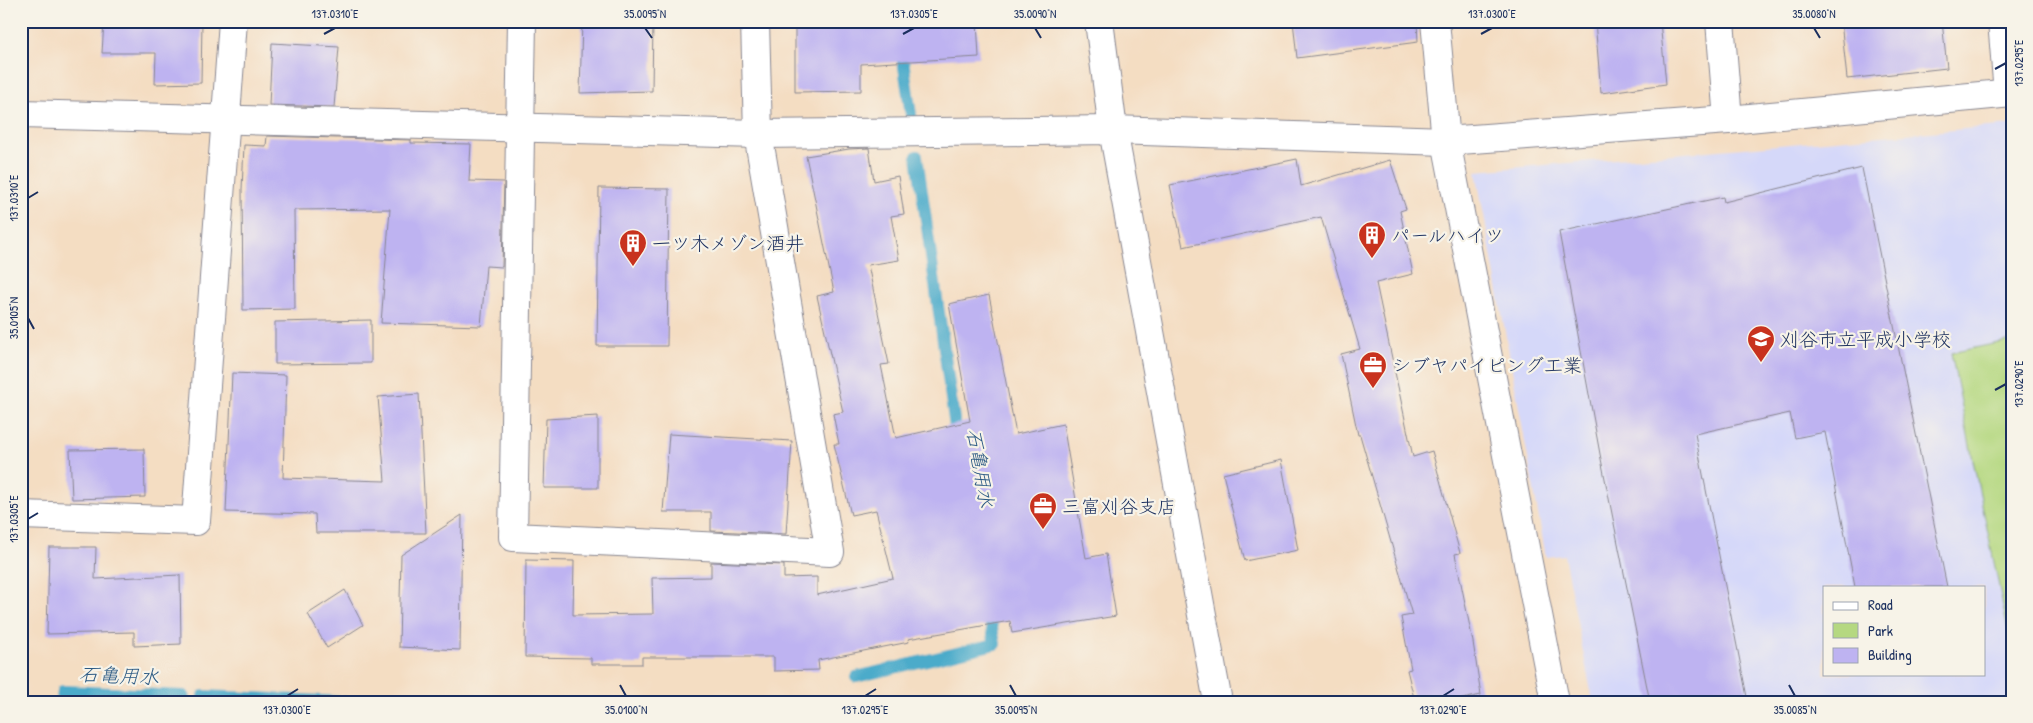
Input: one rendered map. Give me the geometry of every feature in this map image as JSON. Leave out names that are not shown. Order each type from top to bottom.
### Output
[{"type":"street","points":[[21,515],[196,521],[233,21]]},
{"type":"street","points":[[522,21],[513,537],[830,552],[758,134],[755,21]]},
{"type":"street","points":[[1099,21],[1113,130],[1218,702]]},
{"type":"street","points":[[1435,21],[1446,141],[1555,702]]},
{"type":"street","points":[[1720,21],[1728,120]]},
{"type":"street","points":[[21,114],[225,118],[758,134],[1113,130],[1446,141],[1728,120],[2010,93],[2002,21]]},
{"type":"shaded area","name":"刈谷市立平成小学校","points":[[2012,125],[2012,702],[1593,702],[1564,555],[1546,557],[1476,171]]},
{"type":"green space","points":[[2012,340],[2012,650],[1951,353]]},
{"type":"building","points":[[104,21],[202,21],[201,83],[155,84],[156,53],[102,53]]},
{"type":"building","points":[[582,21],[653,21],[652,91],[580,93]]},
{"type":"building","points":[[795,21],[977,21],[979,57],[861,64],[861,91],[795,92]]},
{"type":"building","points":[[1293,21],[1417,21],[1418,42],[1297,58]]},
{"type":"building","points":[[1595,21],[1660,21],[1666,84],[1601,93]]},
{"type":"building","points":[[1841,21],[1942,21],[1947,68],[1847,79]]},
{"type":"building","points":[[272,43],[339,47],[334,107],[269,105]]},
{"type":"building","points":[[267,136],[411,140],[411,143],[471,144],[469,181],[504,182],[502,267],[486,266],[481,326],[381,323],[390,209],[294,210],[295,309],[243,310],[242,189],[244,145],[266,146]]},
{"type":"building","points":[[869,148],[874,181],[898,176],[904,214],[891,216],[899,260],[868,265],[889,364],[881,365],[896,438],[970,421],[949,304],[989,295],[1016,434],[1063,424],[1086,558],[1106,554],[1116,616],[1012,633],[1010,621],[908,639],[909,642],[818,660],[819,670],[774,671],[774,657],[642,657],[642,664],[591,664],[591,658],[525,657],[526,560],[574,561],[573,615],[653,614],[652,578],[711,577],[711,562],[784,565],[784,578],[817,577],[817,595],[893,578],[876,510],[851,515],[834,444],[839,444],[833,414],[843,412],[817,296],[834,292],[806,156],[849,149]]},
{"type":"building","points":[[1297,159],[1301,186],[1390,160],[1406,209],[1400,211],[1413,274],[1376,283],[1413,457],[1432,451],[1460,553],[1455,554],[1473,642],[1481,695],[1449,702],[1415,702],[1407,670],[1411,669],[1401,617],[1412,615],[1360,435],[1358,435],[1341,354],[1360,349],[1321,217],[1183,247],[1170,185]]},
{"type":"building","points":[[1862,168],[1947,586],[1855,586],[1825,432],[1795,438],[1790,413],[1695,434],[1748,702],[1650,702],[1600,454],[1559,232],[1723,197],[1724,202]]},
{"type":"building","name":"一ツ木メゾン酒井","points":[[599,188],[669,189],[667,346],[597,346]]},
{"type":"building","points":[[371,320],[371,363],[275,364],[275,322]]},
{"type":"building","points":[[232,373],[286,375],[283,478],[385,481],[378,397],[419,394],[426,533],[316,533],[315,514],[226,512]]},
{"type":"building","points":[[598,416],[598,488],[544,488],[546,419]]},
{"type":"building","points":[[669,434],[792,441],[786,534],[711,531],[711,512],[663,512]]},
{"type":"building","points":[[144,449],[145,497],[72,499],[70,450]]},
{"type":"building","points":[[1281,460],[1298,550],[1245,561],[1223,474]]},
{"type":"building","points":[[462,515],[460,650],[399,647],[401,555]]},
{"type":"building","points":[[49,547],[96,547],[95,579],[180,575],[181,644],[134,646],[134,632],[47,634]]},
{"type":"building","points":[[345,590],[363,625],[327,648],[308,614]]},
{"type":"waterway","name":"石亀用水","points":[[901,46],[911,115]]},
{"type":"waterway","name":"石亀用水","points":[[917,156],[957,441]]},
{"type":"waterway","name":"石亀用水","points":[[856,677],[995,644],[988,608]]},
{"type":"waterway","name":"石亀用水","points":[[62,702],[63,691],[184,696]]},
{"type":"waterway","name":"石亀用水","points":[[203,696],[344,702]]},
{"type":"place","name":"パールハイツ","points":[[1372,259]]},
{"type":"place","name":"一ツ木メゾン酒井","points":[[633,267]]},
{"type":"place","name":"刈谷市立平成小学校","points":[[1761,363]]},
{"type":"place","name":"シブヤパイピング工業","points":[[1373,389]]},
{"type":"place","name":"三富刈谷支店","points":[[1043,530]]}]
